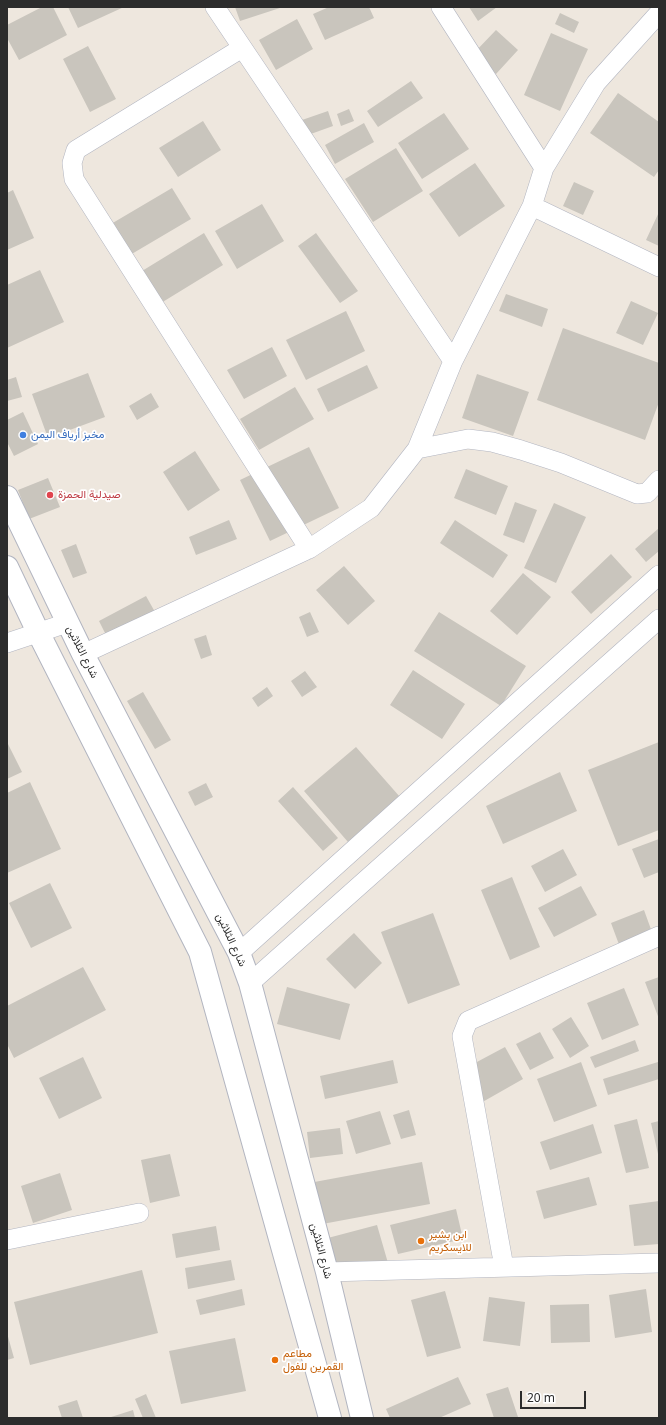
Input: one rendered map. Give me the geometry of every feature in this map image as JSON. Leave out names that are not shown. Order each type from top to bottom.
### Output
[{"type":"main road","name":"شارع الثلاثين","points":[[7,497],[67,623],[239,953],[250,983],[327,1272],[362,1418]]},
{"type":"main road","points":[[7,567],[38,632],[200,952],[330,1418]]},
{"type":"street","points":[[215,7],[453,361]]},
{"type":"street","points":[[441,7],[544,168]]},
{"type":"street","points":[[83,654],[309,550],[371,508],[417,449],[453,361],[532,206],[544,168],[596,83],[659,13]]},
{"type":"street","points":[[242,48],[76,150],[72,163],[74,179],[309,550]]},
{"type":"street","points":[[532,206],[659,267]]},
{"type":"street","points":[[417,449],[468,439],[492,442],[561,463],[637,494],[647,493],[659,480]]},
{"type":"street","points":[[239,953],[659,575]]},
{"type":"street","points":[[250,983],[659,619]]},
{"type":"street","points":[[7,643],[67,623]]},
{"type":"street","points":[[504,1267],[462,1036],[468,1021],[659,936]]},
{"type":"street","points":[[8,1235],[139,1213]]},
{"type":"street","points":[[327,1272],[659,1263]]},
{"type":"building","points":[[42,7],[53,7],[67,35],[19,60],[7,38],[7,25]]},
{"type":"building","points":[[68,7],[124,7],[78,28]]},
{"type":"building","points":[[235,7],[283,7],[240,21]]},
{"type":"building","points":[[329,7],[369,7],[374,18],[325,40],[313,14]]},
{"type":"building","points":[[469,7],[497,7],[478,21]]},
{"type":"building","points":[[560,13],[579,22],[574,33],[555,24]]},
{"type":"building","points":[[297,19],[313,49],[276,70],[259,40]]},
{"type":"building","points":[[496,30],[518,50],[496,74],[473,54]]},
{"type":"building","points":[[551,33],[588,49],[560,111],[524,95]]},
{"type":"building","points":[[88,46],[116,99],[90,112],[63,59]]},
{"type":"building","points":[[411,81],[423,98],[378,127],[367,111]]},
{"type":"building","points":[[618,93],[659,122],[659,170],[654,177],[590,133]]},
{"type":"building","points":[[349,109],[354,121],[341,126],[337,114]]},
{"type":"building","points":[[328,111],[333,126],[308,135],[302,120]]},
{"type":"building","points":[[444,113],[469,149],[422,179],[398,143]]},
{"type":"building","points":[[203,121],[221,150],[178,177],[159,148]]},
{"type":"building","points":[[364,123],[374,142],[335,164],[325,145]]},
{"type":"building","points":[[396,148],[423,191],[373,222],[345,179]]},
{"type":"building","points":[[475,163],[505,206],[459,237],[429,194]]},
{"type":"building","points":[[574,182],[594,191],[583,215],[563,206]]},
{"type":"building","points":[[172,188],[191,219],[130,255],[111,224]]},
{"type":"building","points":[[13,190],[34,238],[7,250],[7,193]]},
{"type":"building","points":[[262,204],[284,241],[237,269],[215,231]]},
{"type":"building","points":[[659,212],[659,246],[646,240]]},
{"type":"building","points":[[204,233],[223,265],[161,303],[142,271]]},
{"type":"building","points":[[316,233],[358,291],[340,303],[298,246]]},
{"type":"building","points":[[40,270],[64,322],[7,348],[7,285]]},
{"type":"building","points":[[506,294],[548,309],[542,327],[499,311]]},
{"type":"building","points":[[631,301],[658,313],[643,345],[616,333]]},
{"type":"building","points":[[346,311],[365,351],[306,380],[286,340]]},
{"type":"building","points":[[563,328],[659,363],[659,402],[645,440],[537,400]]},
{"type":"building","points":[[272,347],[287,376],[244,399],[227,370]]},
{"type":"building","points":[[367,365],[378,388],[328,412],[317,389]]},
{"type":"building","points":[[88,373],[105,417],[48,438],[32,394]]},
{"type":"building","points":[[477,374],[529,392],[513,436],[462,418]]},
{"type":"building","points":[[16,377],[22,397],[7,401],[7,380]]},
{"type":"building","points":[[295,387],[314,419],[259,450],[240,419]]},
{"type":"building","points":[[151,393],[159,407],[137,420],[129,406]]},
{"type":"building","points":[[23,412],[38,444],[14,456],[7,442],[7,420]]},
{"type":"building","points":[[309,447],[339,508],[270,541],[240,480]]},
{"type":"building","points":[[195,451],[220,490],[188,511],[163,472]]},
{"type":"building","points":[[466,469],[508,486],[496,515],[454,498]]},
{"type":"building","points":[[48,478],[60,507],[29,519],[18,490]]},
{"type":"building","points":[[515,502],[537,510],[524,543],[503,535]]},
{"type":"building","points":[[554,503],[586,517],[556,583],[524,568]]},
{"type":"building","points":[[229,520],[237,539],[196,555],[189,537]]},
{"type":"building","points":[[455,520],[508,555],[493,578],[440,543]]},
{"type":"building","points":[[659,528],[659,551],[646,562],[635,549]]},
{"type":"building","points":[[76,544],[87,573],[73,578],[61,550]]},
{"type":"building","points":[[611,554],[632,577],[591,614],[571,592]]},
{"type":"building","points":[[344,566],[375,601],[348,625],[316,590]]},
{"type":"building","points":[[523,573],[551,597],[517,635],[490,611]]},
{"type":"building","points":[[146,596],[155,612],[107,637],[99,621]]},
{"type":"building","points":[[310,612],[319,632],[307,637],[299,617]]},
{"type":"building","points":[[439,612],[526,666],[501,706],[414,651]]},
{"type":"building","points":[[206,635],[212,655],[201,659],[194,639]]},
{"type":"building","points":[[413,670],[465,704],[442,739],[390,705]]},
{"type":"building","points":[[305,671],[317,687],[302,697],[291,681]]},
{"type":"building","points":[[267,687],[273,696],[258,707],[252,698]]},
{"type":"building","points":[[143,692],[171,740],[155,749],[127,701]]},
{"type":"building","points":[[7,742],[22,772],[7,779]]},
{"type":"building","points":[[659,742],[659,830],[618,846],[588,770]]},
{"type":"building","points":[[356,747],[400,797],[348,842],[304,791]]},
{"type":"building","points":[[560,772],[577,811],[503,844],[486,806]]},
{"type":"building","points":[[30,782],[61,849],[7,873],[7,793]]},
{"type":"building","points":[[206,783],[213,797],[195,806],[188,792]]},
{"type":"building","points":[[293,787],[338,838],[323,851],[278,801]]},
{"type":"building","points":[[659,839],[659,872],[644,878],[632,849]]},
{"type":"building","points":[[563,849],[577,875],[545,892],[531,866]]},
{"type":"building","points":[[512,877],[540,947],[510,960],[481,890]]},
{"type":"building","points":[[50,883],[72,928],[31,948],[9,903]]},
{"type":"building","points":[[581,886],[597,915],[554,937],[538,908]]},
{"type":"building","points":[[644,910],[657,946],[624,958],[611,923]]},
{"type":"building","points":[[433,913],[460,985],[408,1004],[381,932]]},
{"type":"building","points":[[354,933],[382,963],[355,989],[326,959]]},
{"type":"building","points":[[83,967],[106,1010],[14,1058],[7,1044],[7,1006]]},
{"type":"building","points":[[659,977],[659,1019],[645,982]]},
{"type":"building","points":[[287,987],[350,1004],[340,1040],[277,1024]]},
{"type":"building","points":[[624,988],[639,1025],[602,1040],[587,1003]]},
{"type":"building","points":[[571,1017],[589,1046],[570,1058],[552,1029]]},
{"type":"building","points":[[540,1032],[554,1058],[530,1070],[516,1044]]},
{"type":"building","points":[[635,1040],[639,1051],[595,1068],[590,1057]]},
{"type":"building","points":[[505,1047],[523,1079],[479,1104],[460,1071]]},
{"type":"building","points":[[83,1057],[102,1098],[59,1119],[39,1078]]},
{"type":"building","points":[[393,1060],[398,1083],[325,1099],[320,1076]]},
{"type":"building","points":[[581,1062],[597,1106],[554,1122],[537,1079]]},
{"type":"building","points":[[658,1062],[659,1079],[608,1095],[603,1079]]},
{"type":"building","points":[[409,1110],[416,1135],[401,1139],[393,1115]]},
{"type":"building","points":[[380,1111],[391,1144],[356,1154],[346,1121]]},
{"type":"building","points":[[637,1119],[649,1168],[626,1173],[614,1125]]},
{"type":"building","points":[[659,1121],[659,1153],[658,1154],[651,1123]]},
{"type":"building","points":[[593,1124],[602,1153],[550,1170],[540,1142]]},
{"type":"building","points":[[340,1128],[343,1154],[310,1158],[307,1132]]},
{"type":"building","points":[[170,1154],[180,1196],[150,1203],[141,1160]]},
{"type":"building","points":[[422,1162],[430,1204],[317,1225],[309,1183]]},
{"type":"building","points":[[60,1173],[72,1210],[33,1223],[21,1186]]},
{"type":"building","points":[[589,1177],[597,1205],[544,1219],[536,1191]]},
{"type":"building","points":[[659,1201],[659,1244],[634,1246],[629,1205]]},
{"type":"building","points":[[456,1209],[463,1239],[398,1254],[390,1225]]},
{"type":"building","points":[[377,1225],[388,1263],[335,1277],[324,1239]]},
{"type":"building","points":[[216,1226],[220,1250],[176,1258],[172,1234]]},
{"type":"building","points":[[231,1260],[235,1280],[188,1289],[185,1268]]},
{"type":"building","points":[[142,1270],[158,1333],[30,1365],[14,1302]]},
{"type":"building","points":[[242,1289],[245,1305],[200,1315],[196,1300]]},
{"type":"building","points":[[646,1289],[652,1332],[615,1338],[609,1295]]},
{"type":"building","points":[[445,1291],[461,1348],[427,1357],[411,1300]]},
{"type":"building","points":[[489,1297],[525,1302],[520,1346],[483,1341]]},
{"type":"building","points":[[589,1304],[590,1342],[551,1343],[550,1305]]},
{"type":"building","points":[[7,1333],[14,1358],[7,1360]]},
{"type":"building","points":[[235,1338],[246,1391],[181,1404],[169,1351]]},
{"type":"building","points":[[458,1377],[471,1404],[439,1418],[390,1418],[386,1409]]},
{"type":"building","points":[[508,1387],[518,1417],[494,1418],[486,1394]]},
{"type":"building","points":[[146,1394],[156,1418],[143,1418],[135,1399]]},
{"type":"building","points":[[77,1400],[83,1418],[62,1418],[58,1406]]},
{"type":"building","points":[[133,1410],[135,1418],[108,1418]]},
{"type":"place","name":"مخبز أرياف اليمن","points":[[23,435]]},
{"type":"place","name":"صيدلية الحمزة","points":[[50,495]]},
{"type":"place","name":"ابن بشير للايسكريم","points":[[421,1241]]},
{"type":"place","name":"مطاعم القمرين للفول","points":[[275,1360]]}]
